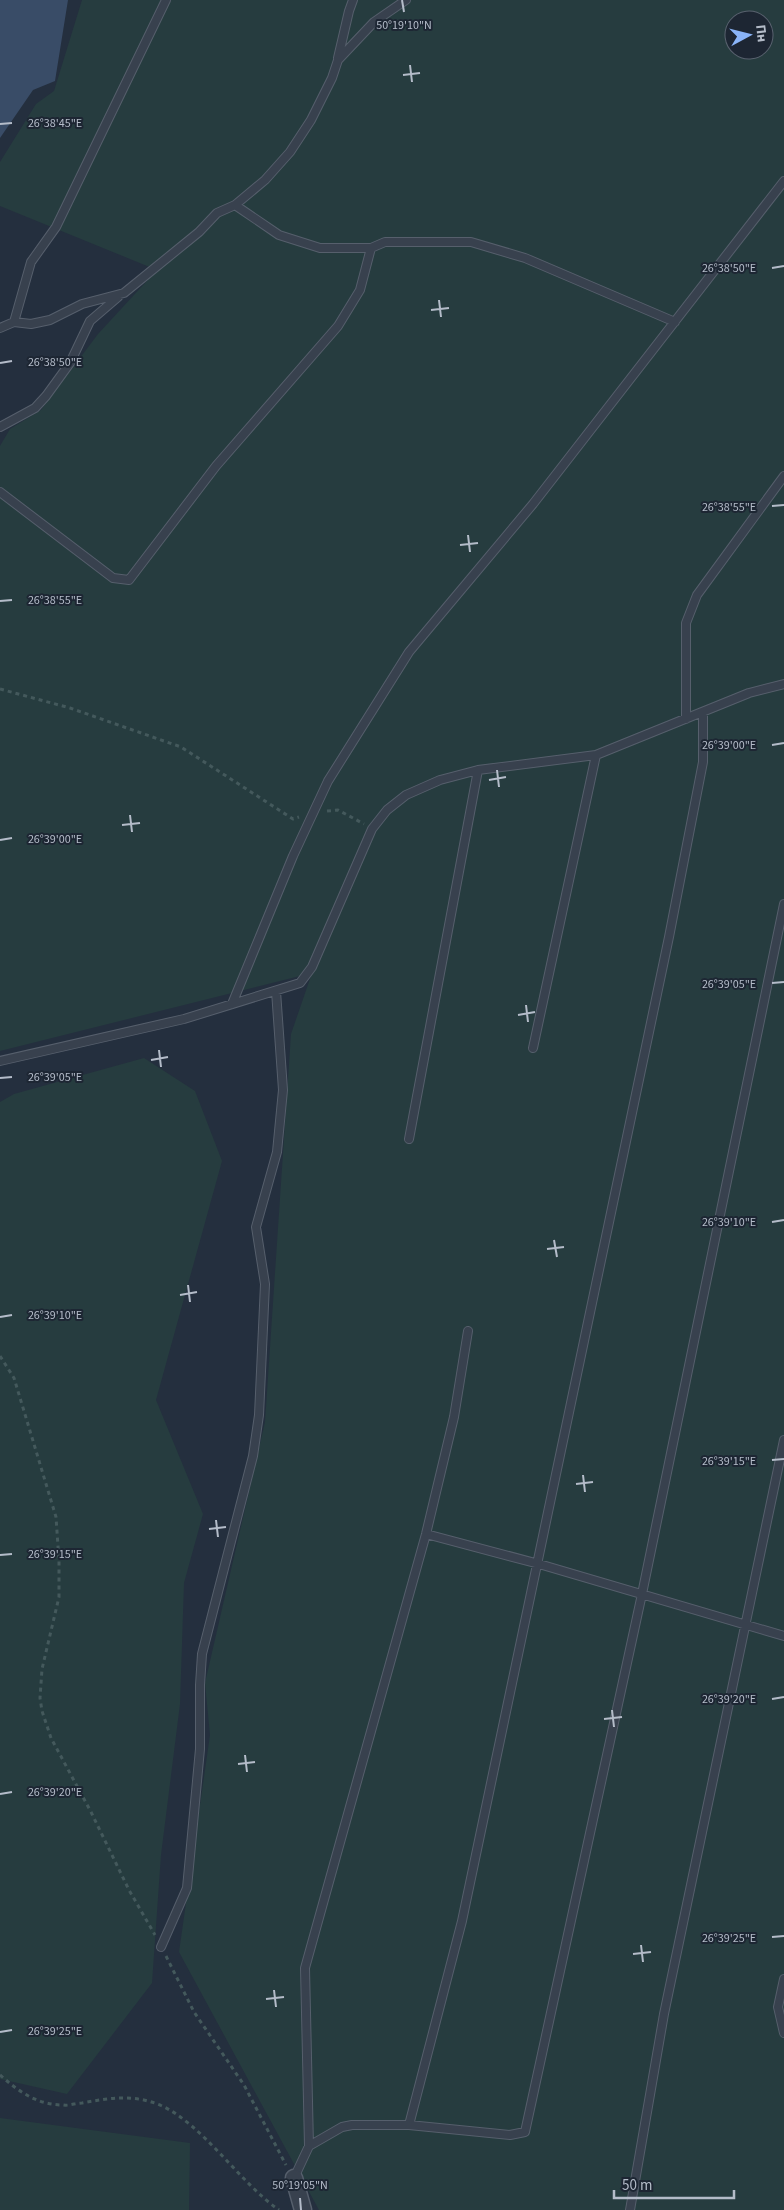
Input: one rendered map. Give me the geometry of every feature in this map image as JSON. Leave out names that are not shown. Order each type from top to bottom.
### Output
[{"type":"street","points":[[294,2178],[303,2210]]},
{"type":"lane","points":[[14,322],[31,262],[56,227],[166,0]]},
{"type":"lane","points":[[0,427],[35,408],[46,396],[70,363],[83,340],[90,321],[199,232],[217,213],[235,205],[265,180],[290,152],[311,120],[332,78],[349,11],[354,0]]},
{"type":"lane","points":[[338,60],[374,22],[406,0]]},
{"type":"lane","points":[[232,1004],[293,856],[328,781],[409,652],[533,504],[676,322],[784,180]]},
{"type":"lane","points":[[235,205],[279,235],[320,248],[371,248],[385,242],[471,242],[525,258],[676,322]]},
{"type":"lane","points":[[0,492],[113,578],[129,580],[216,466],[338,326],[360,290],[371,248]]},
{"type":"lane","points":[[0,328],[14,322],[31,324],[50,320],[82,304],[124,293]]},
{"type":"lane","points":[[686,719],[686,623],[697,596],[784,476]]},
{"type":"lane","points":[[0,1061],[184,1018],[300,983],[312,967],[372,829],[387,810],[406,795],[440,780],[478,770],[596,755],[749,693],[784,684]]},
{"type":"lane","points":[[409,2125],[462,1921],[538,1564],[703,762],[703,712]]},
{"type":"lane","points":[[533,1048],[596,755]]},
{"type":"lane","points":[[409,1139],[478,770]]},
{"type":"lane","points":[[309,2146],[342,2127],[352,2124],[409,2125],[510,2135],[525,2132],[642,1594],[784,904]]},
{"type":"lane","points":[[161,1947],[187,1888],[200,1749],[202,1654],[253,1456],[260,1416],[265,1284],[256,1226],[277,1152],[283,1090],[276,991]]},
{"type":"lane","points":[[294,2178],[309,2146],[304,1968],[426,1534],[454,1417],[468,1331]]},
{"type":"lane","points":[[630,2210],[664,2014],[784,1440]]},
{"type":"lane","points":[[426,1534],[538,1564],[784,1636]]},
{"type":"lane","points":[[784,1979],[778,2008],[784,2033]]},
{"type":"path","points":[[0,689],[70,708],[181,747],[293,819],[314,813],[338,810],[372,829]]},
{"type":"path","points":[[0,1356],[14,1378],[56,1517],[59,1597],[42,1669],[40,1698],[42,1711],[51,1738],[92,1812],[129,1890],[194,2012],[244,2085],[294,2178]]},
{"type":"path","points":[[0,2075],[19,2092],[46,2102],[63,2105],[132,2097],[162,2106],[192,2128],[279,2210]]},
{"type":"green space","points":[[82,0],[784,0],[784,2210],[319,2210],[179,1952],[210,1735],[205,1683],[265,1422],[291,1034],[312,973],[0,1051],[0,446],[10,429],[41,410],[98,334],[157,270],[0,206],[0,162],[36,104],[54,91]]},
{"type":"green space","points":[[144,1058],[195,1091],[222,1161],[156,1400],[203,1514],[184,1583],[180,1704],[161,1855],[152,1983],[67,2094],[0,2079],[0,1102],[14,1094]]},
{"type":"green space","points":[[0,2118],[190,2143],[189,2210],[0,2210]]},
{"type":"water","points":[[0,0],[68,0],[55,81],[33,90],[0,138]]}]
